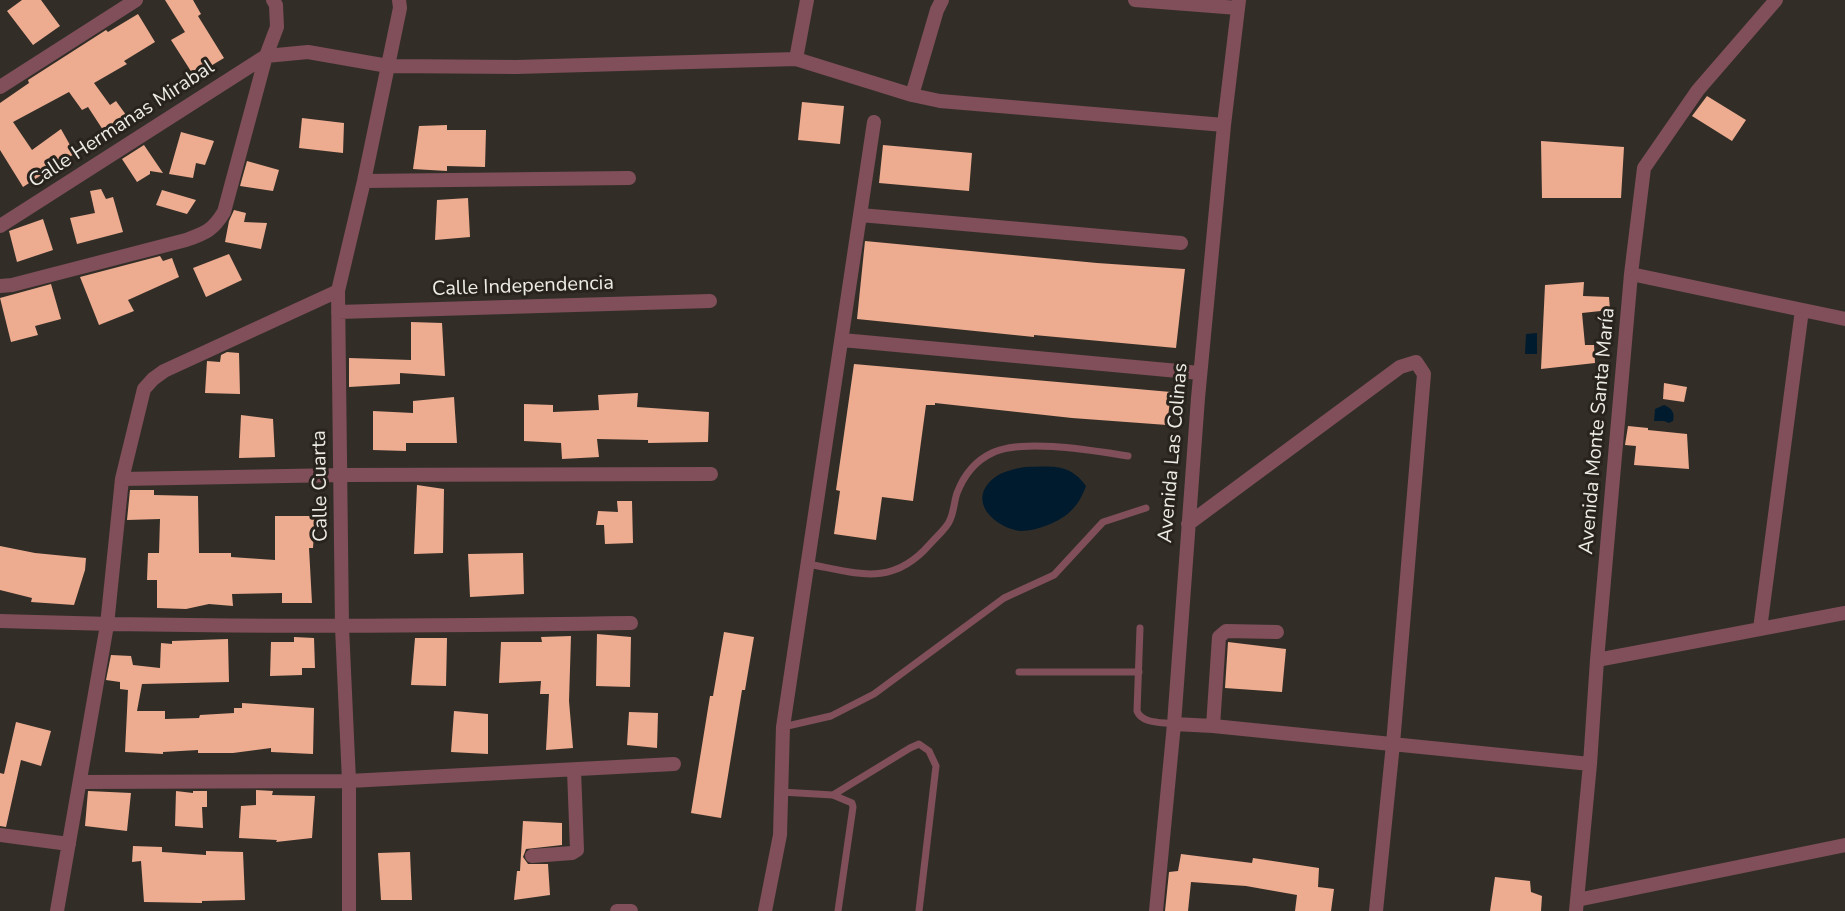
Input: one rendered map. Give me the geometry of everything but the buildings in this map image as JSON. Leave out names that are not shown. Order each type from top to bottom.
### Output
[{"type":"street","points":[[0,87],[136,0]]},
{"type":"street","points":[[0,286],[12,285],[186,240],[215,227],[224,212],[266,56],[277,27],[276,5],[273,0]]},
{"type":"street","name":"Calle Cuarta","points":[[349,911],[350,781],[342,627],[338,291],[364,181],[400,8],[399,0]]},
{"type":"street","points":[[796,59],[807,0]]},
{"type":"street","points":[[912,95],[942,0]]},
{"type":"street","points":[[1135,0],[1239,4]]},
{"type":"street","name":"Avenida Monte Santa María","points":[[1576,905],[1631,274],[1644,168],[1698,90],[1776,0]]},
{"type":"street","name":"Avenida Las Colinas","points":[[1156,911],[1174,724],[1200,373],[1224,125],[1239,4]]},
{"type":"street","points":[[266,56],[308,52],[388,66],[516,67],[796,59],[912,95],[940,101],[1224,125]]},
{"type":"street","name":"Calle Hermanas Mirabal","points":[[0,226],[266,56]]},
{"type":"street","points":[[765,911],[780,835],[783,727],[874,122]]},
{"type":"street","points":[[364,181],[629,178]]},
{"type":"street","points":[[861,214],[1181,243]]},
{"type":"street","points":[[1631,274],[1845,319]]},
{"type":"street","points":[[57,911],[107,625],[122,479],[144,389],[164,371],[338,291]]},
{"type":"street","name":"Calle Independencia","points":[[338,312],[710,301]]},
{"type":"street","points":[[1760,629],[1802,310]]},
{"type":"street","points":[[842,340],[1200,373]]},
{"type":"street","points":[[1188,524],[1400,367],[1416,362],[1424,374],[1393,744],[1376,911]]},
{"type":"street","points":[[122,479],[341,475],[711,474]]},
{"type":"street","points":[[1597,660],[1845,613]]},
{"type":"street","points":[[0,621],[107,625],[342,627],[631,623]]},
{"type":"street","points":[[1213,726],[1219,637],[1226,631],[1277,632]]},
{"type":"street","points":[[1174,724],[1590,764]]},
{"type":"street","points":[[80,782],[350,781],[674,764]]},
{"type":"street","points":[[532,856],[572,853],[577,850],[574,770]]},
{"type":"street","points":[[0,836],[69,844]]},
{"type":"street","points":[[1576,905],[1845,845]]},
{"type":"street","points":[[617,911],[631,911]]},
{"type":"lane","points":[[808,564],[880,574],[896,571],[912,562],[950,521],[957,494],[967,473],[980,459],[995,451],[1015,448],[1064,447],[1128,456]]},
{"type":"lane","points":[[783,727],[831,716],[874,694],[1004,598],[1054,575],[1103,522],[1146,508]]},
{"type":"lane","points":[[1140,628],[1137,711],[1139,717],[1144,720],[1174,724]]},
{"type":"lane","points":[[1019,672],[1139,672]]},
{"type":"lane","points":[[833,795],[910,747],[919,744],[929,751],[936,766],[919,911]]},
{"type":"lane","points":[[781,792],[833,795],[847,800],[854,807],[838,911]]},
{"type":"water","points":[[1537,333],[1537,354],[1525,354],[1526,334]]},
{"type":"water","points":[[1664,405],[1672,411],[1673,421],[1669,423],[1654,421],[1655,409]]},
{"type":"water","points":[[1025,467],[1066,469],[1080,478],[1086,486],[1076,505],[1061,518],[1042,527],[1021,531],[1001,525],[993,519],[983,504],[983,495],[986,486],[997,476]]}]
